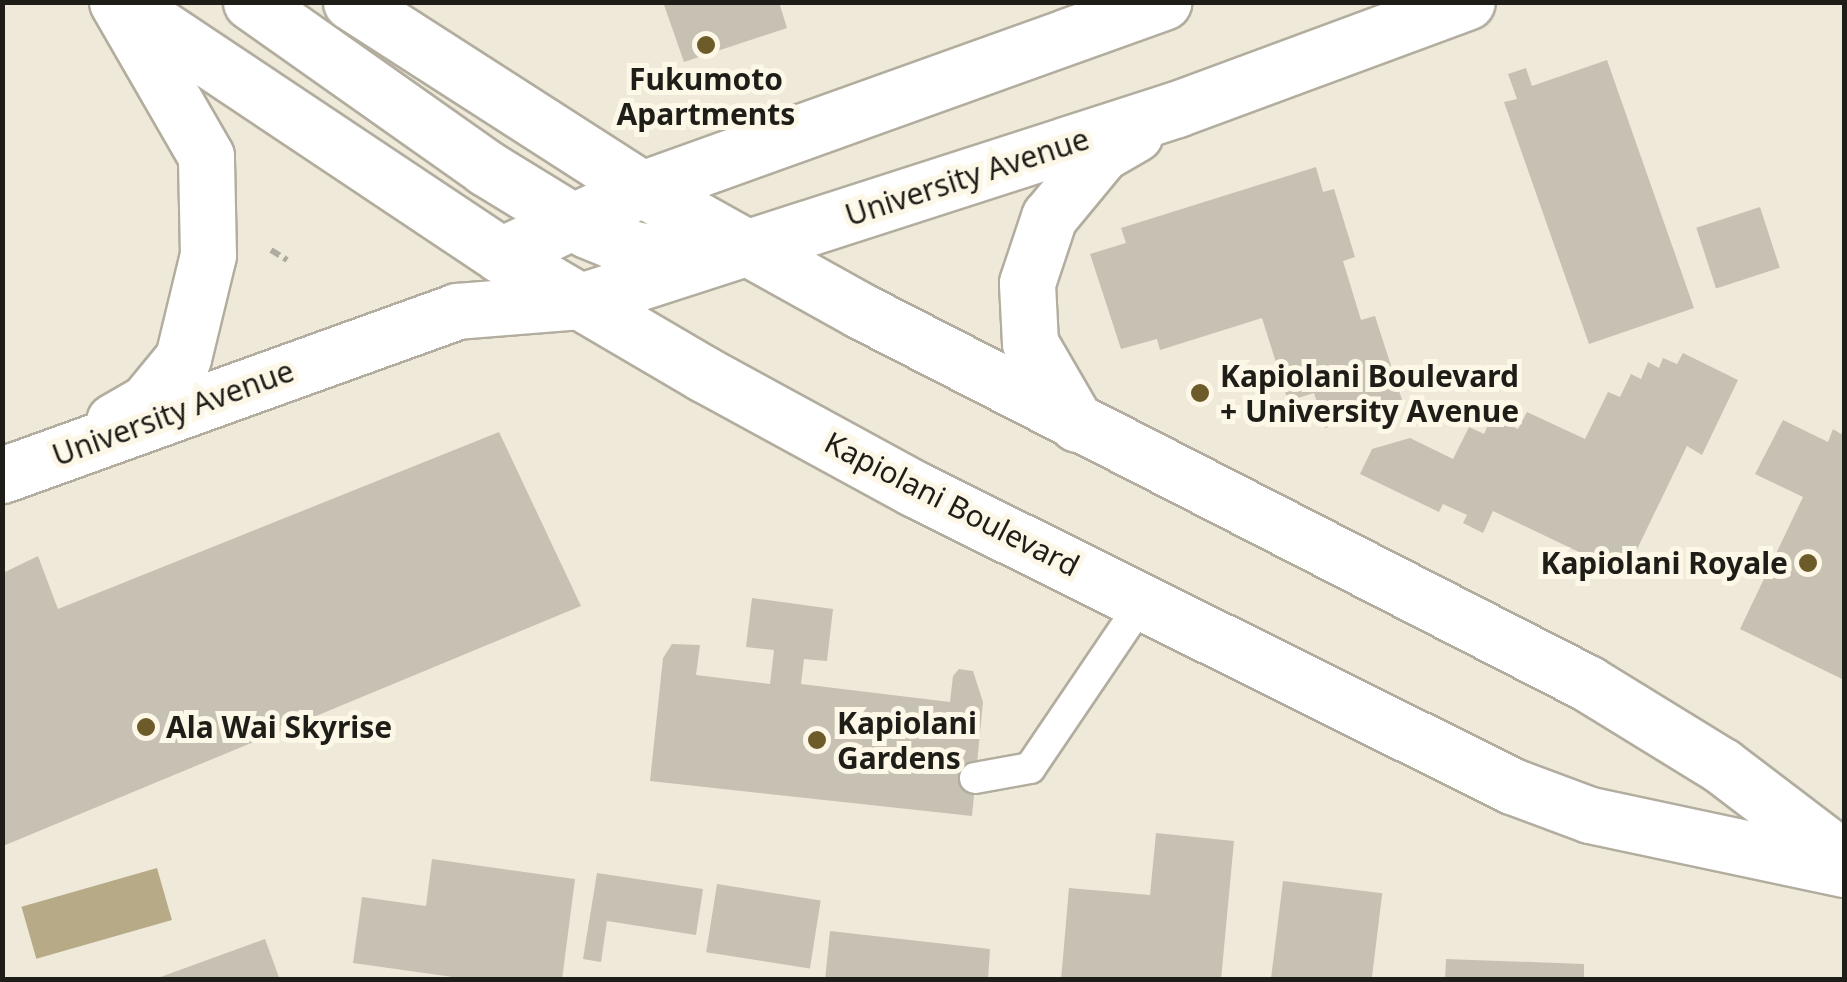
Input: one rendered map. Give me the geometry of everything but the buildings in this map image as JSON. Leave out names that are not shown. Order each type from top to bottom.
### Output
[{"type":"main road","name":"Kapiolani Boulevard","points":[[119,2],[502,255],[916,489],[1512,786],[1590,815],[1844,868]]},
{"type":"main road","points":[[55,454],[147,402],[184,358],[208,254],[206,156],[119,2]]},
{"type":"main road","points":[[251,2],[486,168],[613,242],[662,254],[713,255],[746,248]]},
{"type":"main road","points":[[351,2],[642,189],[746,248],[1077,424],[1587,683],[1722,766],[1844,859]]},
{"type":"main road","points":[[457,311],[502,255],[642,189],[1163,2]]},
{"type":"main road","name":"University Avenue","points":[[2,475],[457,311],[581,301],[1177,109],[1467,2]]},
{"type":"main road","points":[[1077,424],[1030,342],[1028,283],[1049,218],[1102,153],[1177,109]]},
{"type":"lane","points":[[975,778],[1030,768],[1143,601]]},
{"type":"shaded area","points":[[157,868],[172,920],[36,959],[21,907]]},
{"type":"place","name":"Fukumoto Apartments","points":[[706,45]]},
{"type":"place","name":"Kapiolani Boulevard + University Avenue","points":[[1200,393]]},
{"type":"place","name":"Kapiolani Royale","points":[[1808,563]]},
{"type":"place","name":"Ala Wai Skyrise","points":[[146,727]]},
{"type":"place","name":"Kapiolani Gardens","points":[[817,740]]}]
